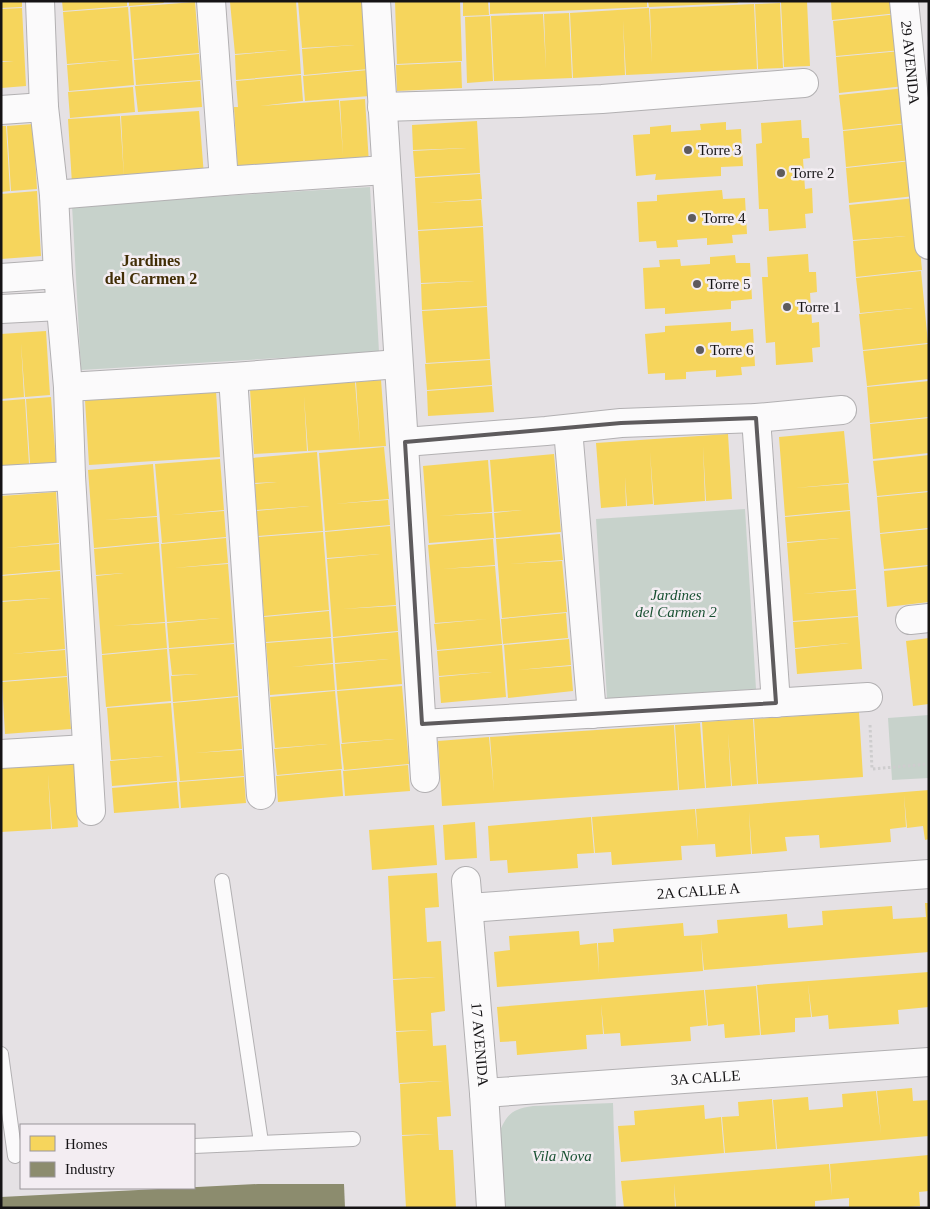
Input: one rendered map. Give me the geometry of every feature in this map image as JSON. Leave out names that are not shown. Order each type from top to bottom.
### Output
[{"type":"street","points":[[40,1],[44,107],[54,195],[60,306],[68,387],[71,476],[91,811]]},
{"type":"street","points":[[211,1],[224,181]]},
{"type":"street","points":[[376,1],[425,778]]},
{"type":"street","name":"29 AVENIDA","points":[[904,1],[929,245]]},
{"type":"street","points":[[382,107],[602,99],[804,83]]},
{"type":"street","points":[[1,110],[44,107]]},
{"type":"street","points":[[54,195],[386,170]]},
{"type":"street","points":[[1,278],[58,274]]},
{"type":"street","points":[[1,309],[60,306]]},
{"type":"street","points":[[68,387],[398,364]]},
{"type":"street","points":[[233,377],[261,795]]},
{"type":"street","points":[[404,442],[621,424],[756,418],[842,410]]},
{"type":"street","points":[[756,418],[776,703]]},
{"type":"street","points":[[568,429],[592,714]]},
{"type":"street","points":[[1,480],[71,476]]},
{"type":"street","points":[[422,724],[868,697]]},
{"type":"street","points":[[1,754],[87,748]]},
{"type":"street","name":"2A CALLE A","points":[[469,908],[929,874]]},
{"type":"street","name":"17 AVENIDA","points":[[466,881],[484,1094],[491,1208]]},
{"type":"street","name":"3A CALLE","points":[[484,1094],[929,1062]]},
{"type":"lane","points":[[222,881],[261,1142]]},
{"type":"lane","points":[[1,1054],[12,1156]]},
{"type":"lane","points":[[195,1146],[353,1139]]},
{"type":"path","points":[[868,697],[872,769],[929,764]]},
{"type":"highlighted area","points":[[756,418],[776,703],[422,724],[405,442],[621,423]]},
{"type":"green space","name":"Jardines del Carmen 2","points":[[370,187],[379,352],[81,370],[72,205]]},
{"type":"green space","name":"Jardines del Carmen 2","points":[[745,509],[756,689],[607,699],[596,519]]},
{"type":"green space","points":[[929,715],[929,778],[892,780],[888,718]]},
{"type":"green space","name":"Vila Nova","points":[[613,1103],[616,1208],[503,1208],[499,1133],[511,1114],[520,1109],[533,1106]]},
{"type":"building: Homes","points":[[1,1],[22,1],[22,7],[1,8]]},
{"type":"building: Homes","points":[[62,1],[127,1],[127,6],[63,11]]},
{"type":"building: Homes","points":[[129,1],[163,1],[164,3],[129,6]]},
{"type":"building: Homes","points":[[296,1],[301,74],[236,80],[235,55],[288,50],[235,54],[230,2]]},
{"type":"building: Homes","points":[[298,1],[363,1],[369,69],[304,75],[302,49],[355,45],[302,48]]},
{"type":"building: Homes","points":[[395,1],[460,1],[462,61],[397,64]]},
{"type":"building: Homes","points":[[463,1],[488,1],[489,15],[463,16]]},
{"type":"building: Homes","points":[[490,1],[647,1],[647,7],[490,14]]},
{"type":"building: Homes","points":[[648,1],[737,1],[738,3],[649,7]]},
{"type":"building: Homes","points":[[807,1],[810,66],[784,67],[781,2]]},
{"type":"building: Homes","points":[[831,1],[897,1],[898,13],[832,20]]},
{"type":"building: Homes","points":[[195,2],[199,53],[134,59],[130,7]]},
{"type":"building: Homes","points":[[780,3],[783,68],[758,69],[755,4]]},
{"type":"building: Homes","points":[[754,4],[757,69],[626,75],[623,20],[625,75],[573,78],[570,13],[649,8],[652,63],[650,9]]},
{"type":"building: Homes","points":[[128,7],[134,85],[69,91],[67,65],[120,60],[67,64],[63,12]]},
{"type":"building: Homes","points":[[22,8],[26,86],[1,88],[1,62],[14,61],[1,61],[1,9]]},
{"type":"building: Homes","points":[[569,13],[572,78],[494,81],[491,16],[543,14],[546,69],[544,14]]},
{"type":"building: Homes","points":[[898,14],[902,50],[836,56],[833,21]]},
{"type":"building: Homes","points":[[490,16],[493,81],[467,83],[465,17]]},
{"type":"building: Homes","points":[[901,51],[905,86],[839,93],[836,57]]},
{"type":"building: Homes","points":[[199,54],[201,80],[136,85],[134,60]]},
{"type":"building: Homes","points":[[461,62],[462,88],[397,91],[396,65]]},
{"type":"building: Homes","points":[[368,70],[370,96],[305,101],[303,76]]},
{"type":"building: Homes","points":[[301,75],[303,101],[260,106],[339,100],[343,155],[340,101],[365,99],[369,164],[238,172],[234,107],[238,107],[236,81]]},
{"type":"building: Homes","points":[[200,81],[202,107],[138,112],[135,86]]},
{"type":"building: Homes","points":[[133,87],[135,112],[70,118],[68,92]]},
{"type":"building: Homes","points":[[905,88],[908,123],[843,130],[839,95]]},
{"type":"building: Homes","points":[[199,111],[204,176],[72,184],[68,119],[120,116],[124,178],[121,116]]},
{"type":"building: Homes","name":"Torre 2","points":[[801,120],[802,138],[809,138],[810,158],[803,159],[805,189],[812,188],[813,213],[805,214],[806,228],[769,231],[768,209],[759,209],[756,144],[762,143],[761,123]]},
{"type":"building: Homes","points":[[477,121],[480,173],[415,177],[413,151],[467,148],[413,150],[412,125]]},
{"type":"building: Homes","name":"Torre 3","points":[[726,122],[726,130],[741,129],[743,166],[721,167],[721,176],[655,180],[656,174],[636,176],[633,135],[650,134],[650,127],[671,125],[671,132],[701,130],[700,124]]},
{"type":"building: Homes","points":[[33,124],[37,189],[11,191],[7,126]]},
{"type":"building: Homes","points":[[908,124],[912,160],[846,167],[843,131]]},
{"type":"building: Homes","points":[[1,126],[6,126],[10,191],[1,192]]},
{"type":"building: Homes","points":[[911,161],[915,196],[849,203],[846,168]]},
{"type":"building: Homes","points":[[480,174],[482,199],[428,203],[481,200],[483,226],[418,230],[415,178]]},
{"type":"building: Homes","name":"Torre 4","points":[[722,190],[723,199],[745,198],[747,234],[732,235],[733,243],[707,245],[707,238],[677,240],[678,247],[657,248],[656,241],[639,242],[637,202],[657,201],[657,195]]},
{"type":"building: Homes","points":[[37,191],[41,256],[1,259],[1,194]]},
{"type":"building: Homes","points":[[915,198],[922,270],[856,277],[853,241],[906,236],[853,240],[849,205]]},
{"type":"building: Homes","points":[[483,227],[487,306],[422,310],[421,284],[475,281],[421,283],[418,231]]},
{"type":"building: Homes","name":"Torre 1","points":[[808,254],[809,272],[816,272],[817,292],[810,293],[812,323],[819,322],[820,347],[812,348],[813,362],[776,365],[775,342],[766,343],[762,277],[768,277],[767,257]]},
{"type":"building: Homes","name":"Torre 5","points":[[735,255],[736,263],[750,263],[752,299],[731,301],[731,309],[665,314],[665,308],[645,309],[643,268],[660,267],[659,260],[680,259],[681,266],[710,264],[710,257]]},
{"type":"building: Homes","points":[[921,271],[928,343],[863,350],[859,314],[913,308],[860,313],[856,278]]},
{"type":"building: Homes","points":[[487,307],[490,359],[426,363],[422,311]]},
{"type":"building: Homes","name":"Torre 6","points":[[731,322],[731,331],[753,329],[755,366],[741,367],[742,375],[716,377],[716,370],[686,372],[686,379],[665,380],[665,373],[648,374],[645,334],[665,332],[665,326]]},
{"type":"building: Homes","points":[[46,331],[50,395],[25,397],[21,343],[24,397],[1,399],[1,334]]},
{"type":"building: Homes","points":[[928,344],[929,379],[867,386],[863,351]]},
{"type":"building: Homes","points":[[490,360],[492,385],[427,390],[425,364]]},
{"type":"building: Homes","points":[[381,380],[386,446],[308,451],[304,396],[307,451],[254,454],[250,389],[355,382],[360,445],[356,382]]},
{"type":"building: Homes","points":[[929,381],[929,417],[870,423],[867,387]]},
{"type":"building: Homes","points":[[492,386],[494,412],[428,416],[427,391]]},
{"type":"building: Homes","points":[[216,391],[220,457],[89,465],[85,400]]},
{"type":"building: Homes","points":[[51,397],[56,462],[30,464],[26,399]]},
{"type":"building: Homes","points":[[25,399],[29,464],[1,466],[1,401]]},
{"type":"building: Homes","points":[[929,418],[929,453],[873,459],[870,424]]},
{"type":"building: Homes","points":[[844,431],[849,483],[795,488],[848,484],[850,510],[785,516],[779,437]]},
{"type":"building: Homes","points":[[728,434],[732,499],[706,501],[703,446],[705,501],[654,505],[650,452],[653,504],[627,506],[625,477],[626,506],[601,508],[596,443]]},
{"type":"building: Homes","points":[[384,447],[389,499],[335,504],[388,500],[390,525],[325,531],[319,453]]},
{"type":"building: Homes","points":[[317,452],[323,531],[258,536],[256,511],[310,506],[256,510],[255,484],[277,482],[254,483],[252,458]]},
{"type":"building: Homes","points":[[554,454],[561,532],[496,538],[494,513],[522,510],[494,512],[490,460]]},
{"type":"building: Homes","points":[[929,455],[929,491],[877,496],[873,461]]},
{"type":"building: Homes","points":[[220,459],[224,510],[171,515],[224,511],[226,537],[162,543],[155,464]]},
{"type":"building: Homes","points":[[488,460],[492,512],[438,516],[492,513],[494,538],[429,543],[423,466]]},
{"type":"building: Homes","points":[[153,464],[157,516],[104,520],[157,517],[159,542],[94,548],[88,470]]},
{"type":"building: Homes","points":[[56,492],[59,543],[5,548],[59,544],[60,570],[1,575],[1,496]]},
{"type":"building: Homes","points":[[929,492],[929,528],[880,533],[877,497]]},
{"type":"building: Homes","points":[[850,511],[856,589],[802,594],[856,590],[858,616],[793,621],[787,543],[840,538],[787,542],[785,517]]},
{"type":"building: Homes","points":[[390,526],[396,605],[342,609],[396,606],[398,631],[333,637],[327,559],[380,554],[327,558],[325,532]]},
{"type":"building: Homes","points":[[929,529],[929,565],[884,569],[880,534]]},
{"type":"building: Homes","points":[[323,532],[329,610],[264,616],[258,537]]},
{"type":"building: Homes","points":[[560,534],[563,560],[509,564],[562,561],[567,612],[502,618],[496,539]]},
{"type":"building: Homes","points":[[226,538],[228,563],[174,568],[228,564],[234,643],[169,648],[167,623],[220,618],[167,622],[161,544]]},
{"type":"building: Homes","points":[[493,539],[495,565],[442,569],[495,566],[502,644],[437,650],[434,624],[488,619],[435,623],[428,545]]},
{"type":"building: Homes","points":[[159,543],[165,622],[112,626],[165,623],[167,648],[102,654],[96,576],[124,573],[96,575],[94,549]]},
{"type":"building: Homes","points":[[929,566],[929,602],[887,607],[884,571]]},
{"type":"building: Homes","points":[[60,571],[65,649],[11,654],[65,650],[67,676],[2,681],[1,602],[51,598],[1,601],[1,576]]},
{"type":"building: Homes","points":[[329,611],[331,637],[266,642],[264,617]]},
{"type":"building: Homes","points":[[566,613],[568,638],[503,644],[501,619]]},
{"type":"building: Homes","points":[[858,617],[862,669],[797,674],[795,649],[849,643],[795,648],[793,622]]},
{"type":"building: Homes","points":[[398,632],[402,684],[337,690],[335,664],[389,659],[335,663],[333,638]]},
{"type":"building: Homes","points":[[331,638],[333,663],[291,667],[333,664],[335,690],[270,695],[266,643]]},
{"type":"building: Homes","points":[[929,638],[929,704],[913,706],[906,641]]},
{"type":"building: Homes","points":[[569,639],[571,665],[517,670],[571,666],[573,691],[508,698],[504,645]]},
{"type":"building: Homes","points":[[234,644],[238,696],[173,702],[171,676],[199,674],[172,675],[169,649]]},
{"type":"building: Homes","points":[[502,645],[506,697],[441,703],[439,677],[492,672],[439,676],[437,651]]},
{"type":"building: Homes","points":[[167,649],[171,701],[106,707],[102,655]]},
{"type":"building: Homes","points":[[67,677],[71,729],[5,734],[2,682]]},
{"type":"building: Homes","points":[[402,686],[409,764],[344,770],[341,744],[395,739],[342,743],[337,691]]},
{"type":"building: Homes","points":[[335,691],[342,769],[277,775],[274,749],[328,744],[275,748],[270,697]]},
{"type":"building: Homes","points":[[238,697],[242,749],[195,753],[242,750],[244,776],[180,781],[173,703]]},
{"type":"building: Homes","points":[[171,703],[177,781],[112,786],[110,761],[164,756],[111,760],[107,708]]},
{"type":"building: Homes","points":[[859,712],[863,777],[758,784],[754,719]]},
{"type":"building: Homes","points":[[753,719],[757,784],[732,786],[728,733],[731,786],[706,788],[702,722]]},
{"type":"building: Homes","points":[[700,723],[705,788],[679,790],[675,725]]},
{"type":"building: Homes","points":[[674,725],[678,790],[442,806],[438,741],[489,737],[494,792],[490,737]]},
{"type":"building: Homes","points":[[74,762],[78,827],[52,829],[48,774],[51,829],[1,832],[1,767]]},
{"type":"building: Homes","points":[[408,765],[410,791],[345,796],[343,771]]},
{"type":"building: Homes","points":[[341,770],[343,796],[278,802],[276,776]]},
{"type":"building: Homes","points":[[244,777],[246,803],[181,808],[179,782]]},
{"type":"building: Homes","points":[[177,782],[179,808],[114,813],[112,788]]},
{"type":"building: Homes","points":[[929,790],[929,839],[925,840],[923,826],[907,828],[904,795],[906,827],[890,829],[891,842],[820,848],[819,835],[785,837],[787,851],[752,854],[749,811],[751,854],[716,857],[715,844],[681,846],[682,860],[612,865],[611,852],[595,853],[592,817],[695,809],[698,841],[696,809]]},
{"type":"building: Homes","points":[[591,817],[594,853],[577,854],[578,868],[508,873],[507,860],[490,861],[488,826]]},
{"type":"building: Homes","points":[[475,822],[477,858],[445,860],[443,825]]},
{"type":"building: Homes","points":[[434,825],[437,865],[372,870],[369,830]]},
{"type":"building: Homes","points":[[437,873],[439,907],[425,908],[426,926],[427,942],[441,941],[445,1011],[431,1013],[433,1046],[446,1045],[451,1116],[437,1117],[438,1134],[439,1150],[453,1150],[456,1208],[406,1208],[402,1136],[434,1134],[402,1135],[400,1084],[443,1081],[399,1083],[396,1032],[429,1030],[396,1031],[393,980],[436,977],[393,979],[388,876]]},
{"type":"building: Homes","points":[[925,903],[929,903],[929,952],[704,970],[701,938],[703,971],[497,987],[494,952],[510,950],[509,936],[579,931],[580,945],[597,943],[599,974],[598,943],[614,942],[613,929],[683,923],[684,936],[701,935],[718,933],[717,920],[787,914],[788,928],[823,925],[822,911],[892,906],[893,919],[926,917]]},
{"type":"building: Homes","points":[[929,972],[929,1007],[898,1010],[899,1024],[829,1029],[828,1015],[812,1017],[808,984],[811,1017],[795,1018],[795,1032],[761,1035],[757,985]]},
{"type":"building: Homes","points":[[756,986],[760,1035],[725,1038],[724,1024],[708,1026],[705,990]]},
{"type":"building: Homes","points":[[704,990],[707,1025],[690,1027],[691,1041],[621,1046],[620,1033],[604,1034],[601,1004],[603,1034],[586,1035],[587,1049],[517,1055],[516,1041],[500,1042],[497,1007]]},
{"type":"building: Homes","points":[[912,1088],[913,1101],[929,1100],[929,1136],[777,1149],[773,1100],[808,1097],[809,1110],[843,1107],[842,1094],[876,1091],[881,1134],[877,1091]]},
{"type":"building: Homes","points":[[772,1099],[776,1149],[725,1153],[722,1117],[739,1116],[738,1102]]},
{"type":"building: Homes","points":[[704,1105],[705,1119],[721,1117],[724,1153],[621,1162],[618,1126],[635,1125],[634,1111]]},
{"type":"building: Homes","points":[[929,1155],[929,1191],[919,1192],[920,1206],[849,1208],[849,1198],[815,1201],[815,1208],[676,1208],[674,1183],[675,1208],[624,1208],[621,1181],[829,1164],[832,1196],[830,1164]]},
{"type":"building: Industry","points":[[258,1184],[344,1184],[345,1208],[1,1208],[1,1197],[195,1189],[195,1187]]},
{"type":"place","name":"Torre 3","points":[[688,150]]},
{"type":"place","name":"Torre 2","points":[[781,173]]},
{"type":"place","name":"Torre 4","points":[[692,218]]},
{"type":"place","name":"Torre 5","points":[[697,284]]},
{"type":"place","name":"Torre 1","points":[[787,307]]},
{"type":"place","name":"Torre 6","points":[[700,350]]},
{"type":"district","name":"Jardines del Carmen 2","points":[[151,269]]}]
